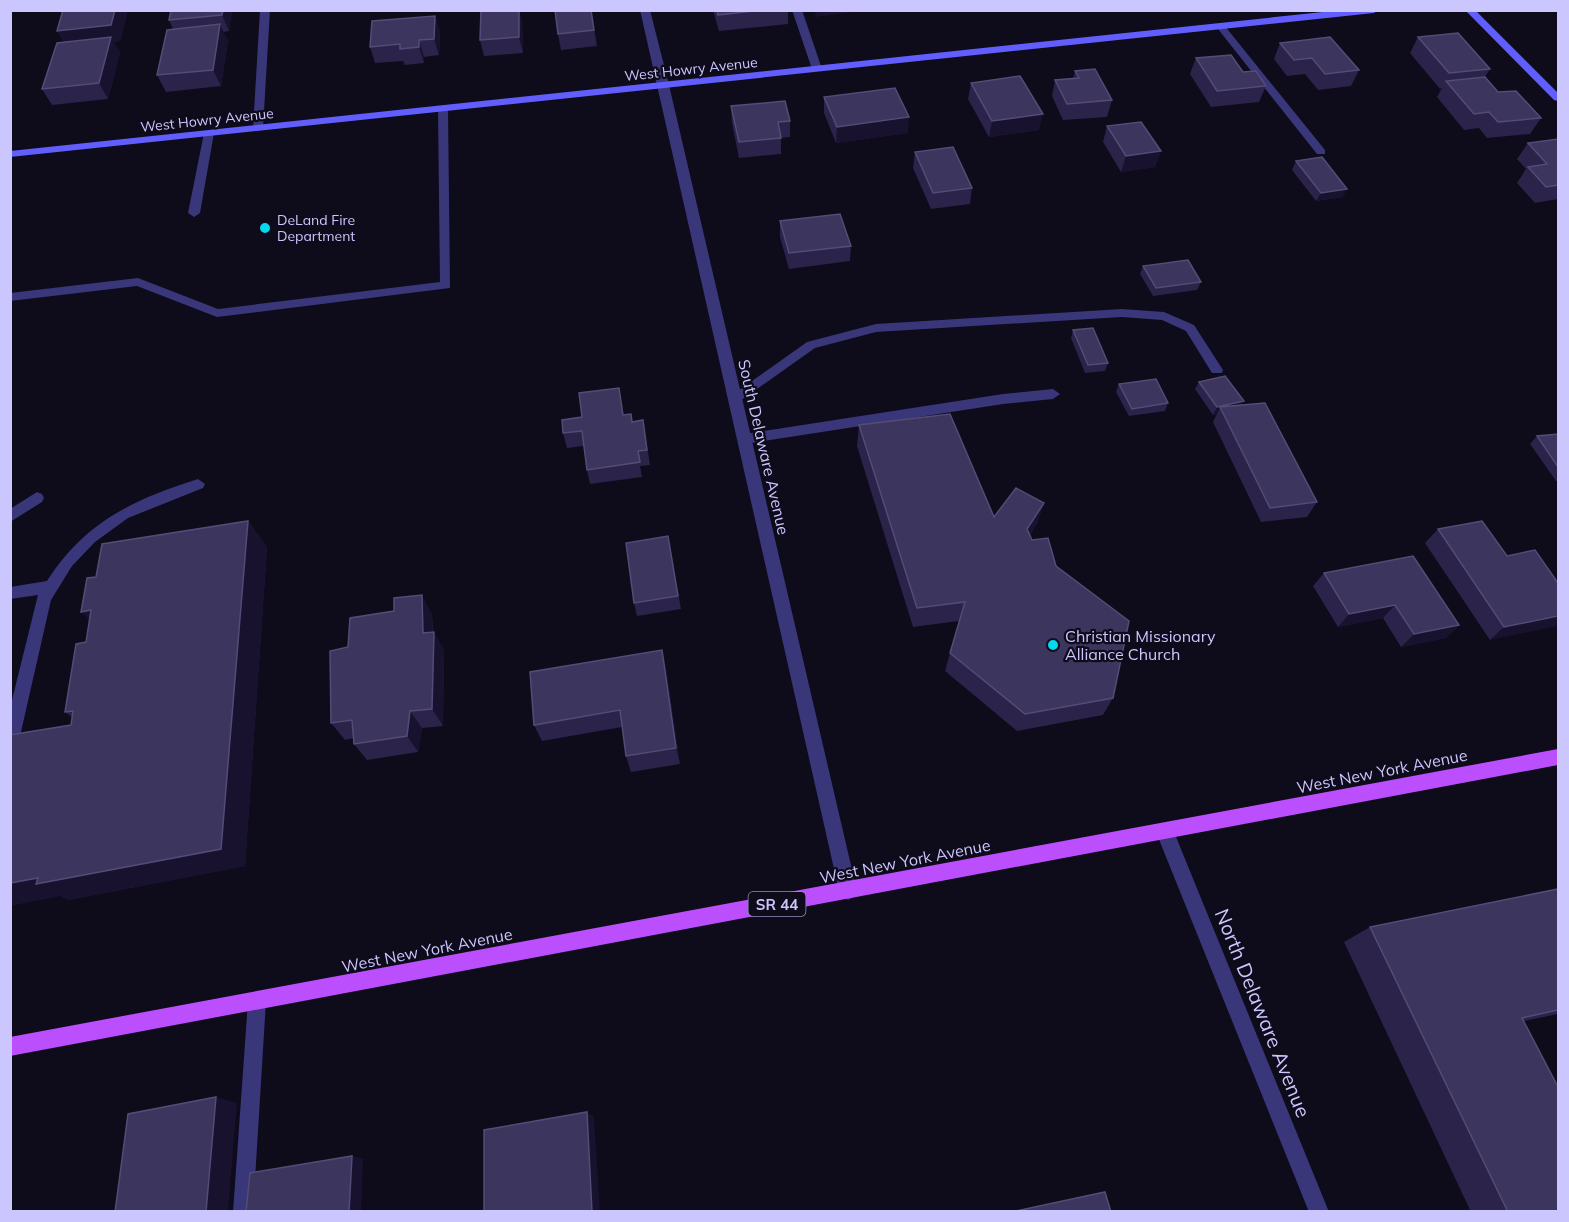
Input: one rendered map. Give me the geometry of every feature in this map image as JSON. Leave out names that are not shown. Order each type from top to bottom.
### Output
[{"type":"main road","name":"West New York Avenue","points":[[10,1047],[1558,757]]},
{"type":"street","points":[[258,128],[264,10]]},
{"type":"street","name":"South Delaware Avenue","points":[[645,10],[848,891]]},
{"type":"street","points":[[797,10],[817,69]]},
{"type":"street","name":"West Howry Avenue","points":[[10,154],[1374,10]]},
{"type":"street","points":[[1469,10],[1558,98]]},
{"type":"street","points":[[1221,27],[1321,152]]},
{"type":"street","points":[[10,297],[138,282],[217,313],[446,285],[443,108]]},
{"type":"street","points":[[194,213],[209,133]]},
{"type":"street","points":[[735,398],[811,345],[876,328],[1122,313],[1164,316],[1190,328],[1217,370]]},
{"type":"street","points":[[745,439],[991,401],[1053,394]]},
{"type":"street","points":[[10,745],[44,598],[67,562],[90,538],[123,514],[198,484]]},
{"type":"street","points":[[10,517],[38,498]]},
{"type":"street","points":[[10,593],[51,587]]},
{"type":"street","name":"North Delaware Avenue","points":[[1165,832],[1319,1212]]},
{"type":"street","points":[[243,1212],[256,1001]]},
{"type":"building","points":[[63,10],[115,10],[111,25],[57,31]]},
{"type":"building","points":[[171,10],[223,10],[222,15],[169,20]]},
{"type":"building","points":[[481,10],[519,10],[519,37],[480,40]]},
{"type":"building","points":[[555,10],[591,10],[594,30],[558,34]]},
{"type":"building","points":[[717,10],[764,10],[718,15]]},
{"type":"building","points":[[435,16],[434,39],[419,40],[419,47],[400,49],[400,44],[370,47],[372,21]]},
{"type":"building","points":[[220,24],[213,70],[157,75],[167,30]]},
{"type":"building","points":[[1458,33],[1490,69],[1449,73],[1418,37]]},
{"type":"building","points":[[111,37],[99,83],[42,89],[57,43]]},
{"type":"building","points":[[1330,37],[1359,70],[1325,74],[1312,58],[1294,60],[1280,43]]},
{"type":"building","points":[[1231,55],[1243,72],[1256,71],[1266,86],[1217,91],[1196,58]]},
{"type":"building","points":[[1095,69],[1112,100],[1067,104],[1055,80],[1079,78],[1075,71]]},
{"type":"building","points":[[1020,76],[1043,114],[992,121],[971,83]]},
{"type":"building","points":[[1485,77],[1498,92],[1516,91],[1541,118],[1498,122],[1489,112],[1474,114],[1446,81]]},
{"type":"building","points":[[895,88],[909,117],[837,127],[824,97]]},
{"type":"building","points":[[785,101],[790,121],[778,122],[781,138],[739,142],[731,106]]},
{"type":"building","points":[[1141,122],[1161,151],[1126,156],[1107,126]]},
{"type":"building","points":[[1558,139],[1558,185],[1546,187],[1528,167],[1547,164],[1528,143]]},
{"type":"building","points":[[953,147],[972,188],[933,193],[915,152]]},
{"type":"building","points":[[1322,157],[1347,189],[1321,193],[1296,161]]},
{"type":"building","points":[[840,214],[851,246],[789,253],[780,221]]},
{"type":"building","points":[[1188,260],[1201,282],[1156,288],[1143,266]]},
{"type":"building","points":[[1093,328],[1108,363],[1088,365],[1073,330]]},
{"type":"building","points":[[1225,376],[1244,401],[1217,407],[1199,382]]},
{"type":"building","points":[[1156,379],[1168,403],[1132,409],[1119,384]]},
{"type":"building","points":[[619,388],[623,415],[631,414],[632,422],[643,420],[647,450],[638,451],[640,462],[587,470],[582,431],[563,433],[562,420],[582,417],[579,393]]},
{"type":"building","points":[[1265,403],[1317,502],[1270,508],[1220,407]]},
{"type":"building","points":[[950,414],[994,517],[1016,488],[1044,503],[1027,529],[1032,540],[1048,538],[1056,566],[1129,621],[1113,698],[1025,714],[950,653],[965,602],[917,608],[859,425]]},
{"type":"building","points":[[1558,434],[1558,467],[1537,436]]},
{"type":"building","points":[[248,521],[221,849],[36,884],[38,878],[10,883],[10,735],[71,725],[73,711],[65,712],[76,644],[86,642],[91,610],[81,612],[87,578],[96,577],[102,544]]},
{"type":"building","points":[[1482,521],[1507,556],[1535,550],[1558,583],[1558,616],[1504,627],[1438,529]]},
{"type":"building","points":[[668,536],[678,596],[634,603],[626,543]]},
{"type":"building","points":[[1413,556],[1459,625],[1414,634],[1395,605],[1349,614],[1324,573]]},
{"type":"building","points":[[422,595],[423,633],[434,632],[432,709],[410,711],[407,736],[354,744],[352,720],[331,723],[330,651],[348,647],[350,618],[394,611],[394,598]]},
{"type":"building","points":[[662,650],[676,748],[626,756],[620,710],[534,725],[530,672]]},
{"type":"building","points":[[1558,889],[1558,1010],[1522,1018],[1558,1087],[1558,1212],[1508,1212],[1370,927]]},
{"type":"building","points":[[216,1097],[206,1212],[115,1212],[128,1114]]},
{"type":"building","points":[[587,1112],[592,1212],[484,1212],[484,1130]]},
{"type":"building","points":[[352,1156],[349,1212],[246,1212],[250,1173]]},
{"type":"building","points":[[1105,1192],[1111,1212],[1011,1212]]},
{"type":"place","name":"DeLand Fire Department","points":[[265,228]]},
{"type":"place","name":"Christian Missionary Alliance Church","points":[[1053,645]]}]
